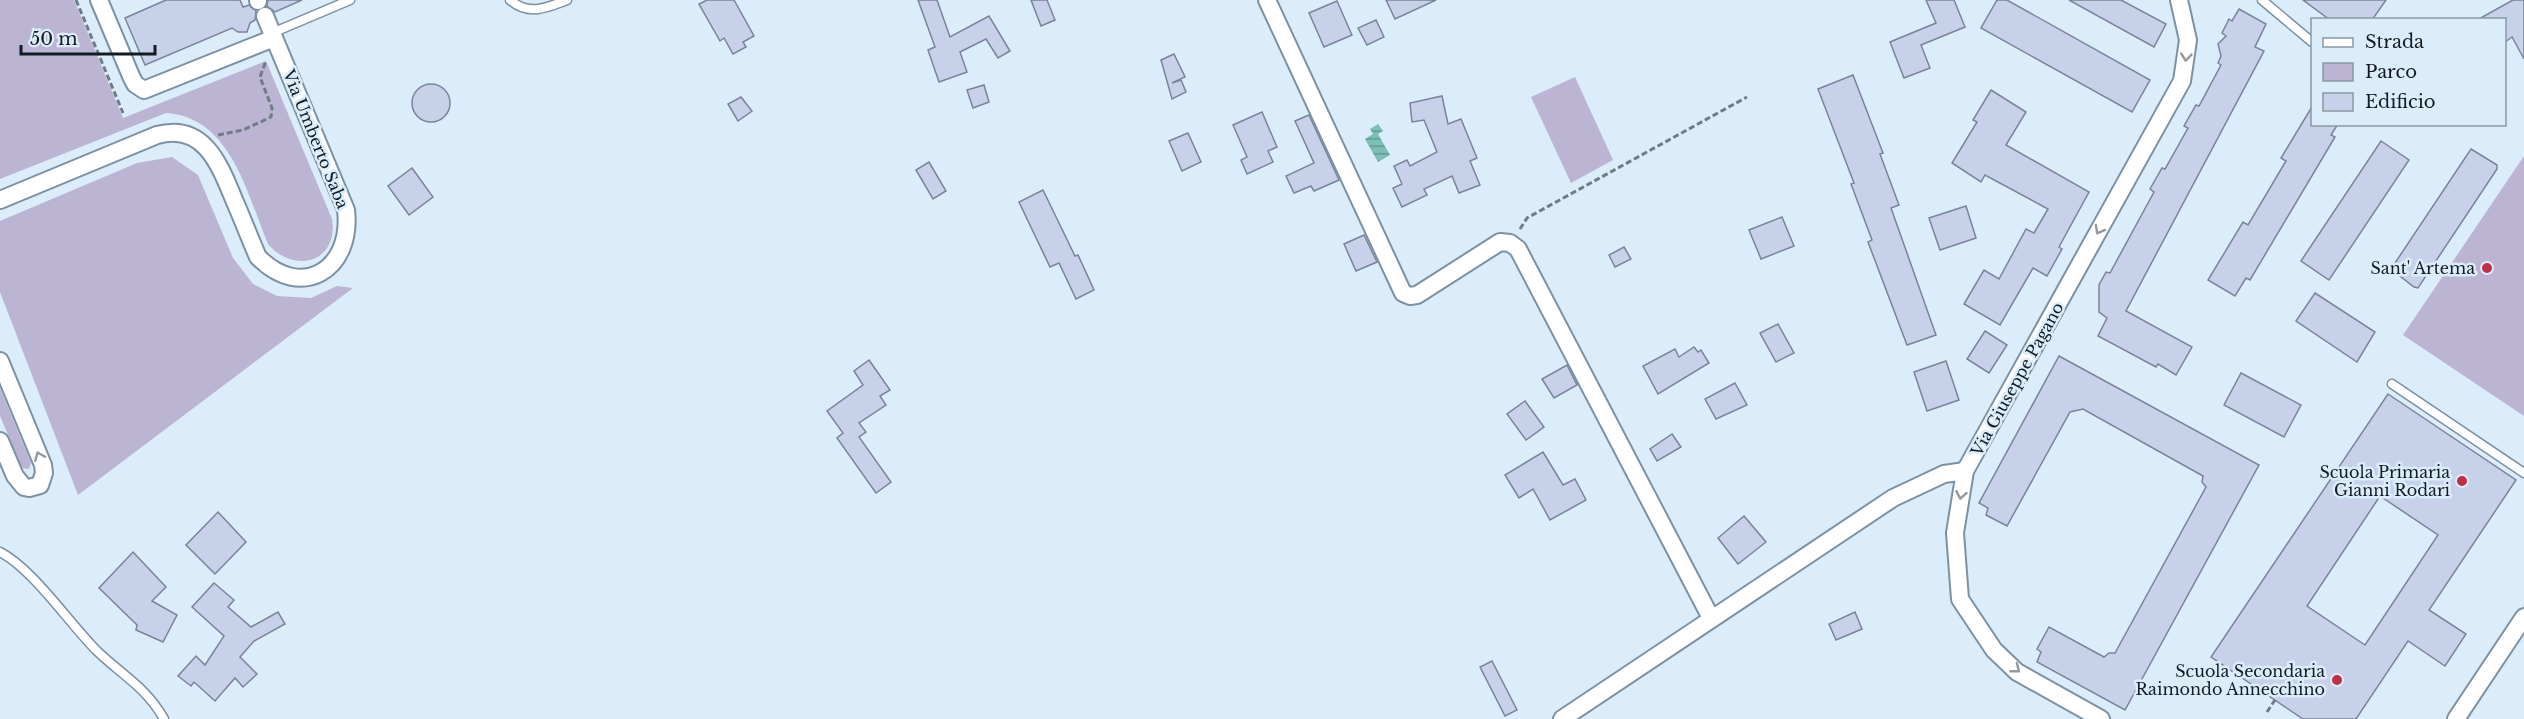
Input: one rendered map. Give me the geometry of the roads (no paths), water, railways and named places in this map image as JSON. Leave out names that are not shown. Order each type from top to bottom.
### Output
[{"type":"street","points":[[99,0],[131,76],[139,88],[144,90],[273,35]]},
{"type":"street","points":[[1267,0],[1404,293],[1410,296],[1417,295],[1500,242],[1510,243],[1518,249],[1711,618]]},
{"type":"street","name":"Via Giuseppe Pagano","points":[[2101,719],[2017,672],[1994,650],[1960,599],[1955,533],[1965,471],[2182,81],[2188,40],[2180,0]]},
{"type":"street","name":"Via Umberto Saba","points":[[0,200],[157,135],[171,131],[181,133],[206,146],[216,159],[258,257],[266,265],[289,276],[302,277],[315,275],[327,269],[344,250],[347,236],[346,210],[260,6]]},
{"type":"street","points":[[0,361],[43,465],[43,481],[40,485],[29,488],[18,482],[0,441]]},
{"type":"street","points":[[1562,719],[1893,498],[1944,474],[1965,471]]},
{"type":"street","points":[[2456,719],[2524,617]]},
{"type":"lane","points":[[273,35],[351,0]]},
{"type":"lane","points":[[510,0],[517,6],[536,10],[567,0]]},
{"type":"lane","points":[[2262,0],[2311,40]]},
{"type":"lane","points":[[2392,384],[2524,472]]},
{"type":"lane","points":[[0,552],[23,570],[97,651],[153,699],[164,719]]},
{"type":"place","name":"Sant' Artema","points":[[2487,268]]},
{"type":"place","name":"Scuola Primaria Gianni Rodari","points":[[2462,481]]},
{"type":"place","name":"Scuola Secondaria Raimondo Annecchino","points":[[2337,680]]}]
